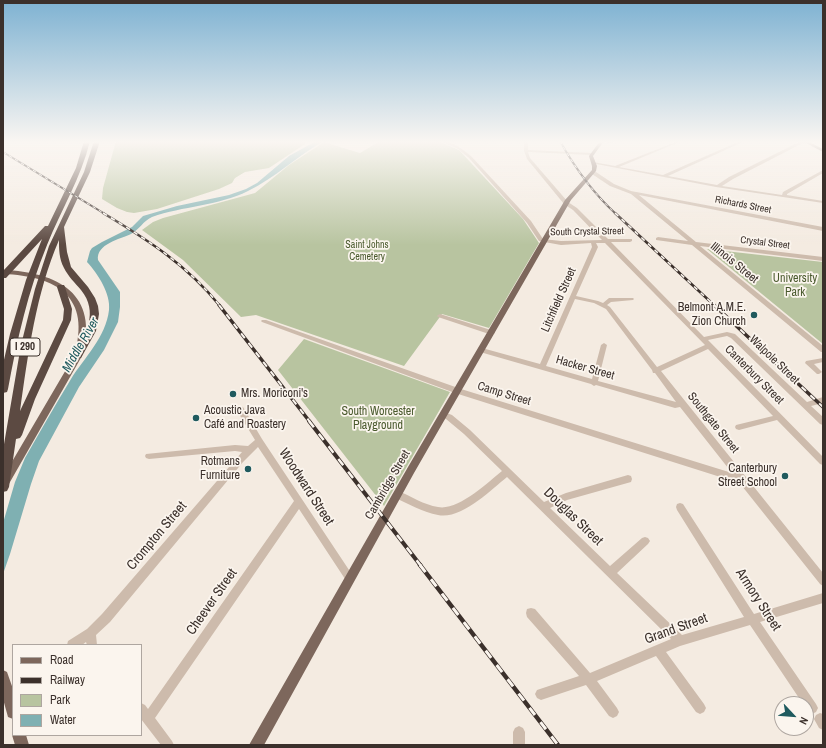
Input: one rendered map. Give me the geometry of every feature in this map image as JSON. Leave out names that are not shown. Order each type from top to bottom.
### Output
[{"type":"highway","name":"I 290","points":[[3,486],[5,465],[28,330],[63,202],[75,176]]},
{"type":"highway","name":"I 290","points":[[3,389],[10,348],[27,287],[36,264],[57,224],[68,212],[85,176]]},
{"type":"highway","points":[[3,276],[57,224]]},
{"type":"highway","points":[[57,224],[66,264],[90,296],[95,310],[92,328],[78,356]]},
{"type":"highway","points":[[5,465],[30,399],[67,319],[68,309],[61,287]]},
{"type":"main road","name":"Cambridge Street","points":[[256,745],[389,510],[566,203],[591,176]]},
{"type":"main road","points":[[3,272],[30,274],[41,277],[61,287],[76,302],[82,316],[82,333],[78,356],[3,486]]},
{"type":"main road","points":[[5,465],[30,439]]},
{"type":"main road","points":[[3,676],[10,688],[12,704]]},
{"type":"street","points":[[487,176],[529,222],[541,240],[545,241]]},
{"type":"street","name":"Canterbury Street","points":[[543,176],[566,203],[575,209],[823,462]]},
{"type":"street","name":"Richards Street","points":[[598,176],[612,185],[632,192],[823,229]]},
{"type":"street","points":[[664,176],[823,202]]},
{"type":"street","points":[[718,186],[735,176]]},
{"type":"street","points":[[784,196],[785,193],[815,176]]},
{"type":"street","name":"Illinois Street","points":[[632,192],[823,350]]},
{"type":"street","name":"Crystal Street","points":[[658,239],[823,259]]},
{"type":"street","name":"South Crystal Street","points":[[545,241],[561,243],[593,243],[630,240]]},
{"type":"street","name":"Litchfield Street","points":[[542,367],[596,247],[593,243]]},
{"type":"street","points":[[573,296],[604,305],[609,300],[631,299]]},
{"type":"street","name":"Southgate Street","points":[[604,305],[608,308],[656,371],[823,581]]},
{"type":"street","points":[[440,316],[492,333]]},
{"type":"street","name":"Camp Street","points":[[264,321],[458,391],[733,477],[741,477]]},
{"type":"street","name":"Walpole Street","points":[[703,339],[727,334],[734,336],[823,422]]},
{"type":"street","points":[[594,382],[604,346]]},
{"type":"street","points":[[656,371],[709,346]]},
{"type":"street","name":"Hacker Street","points":[[482,350],[675,405],[682,404]]},
{"type":"street","points":[[819,372],[808,363],[823,360]]},
{"type":"street","points":[[807,405],[823,400]]},
{"type":"street","name":"Woodward Street","points":[[240,409],[259,441],[350,579]]},
{"type":"street","name":"Douglas Street","points":[[444,415],[449,417],[467,432],[680,641]]},
{"type":"street","points":[[740,428],[779,417]]},
{"type":"street","name":"Crompton Street","points":[[74,644],[91,633],[106,618],[240,460],[259,441]]},
{"type":"street","points":[[149,456],[235,448],[250,450]]},
{"type":"street","points":[[398,495],[425,507],[445,512],[458,508],[507,472]]},
{"type":"street","points":[[543,507],[566,497],[628,479]]},
{"type":"street","name":"Cheever Street","points":[[145,714],[299,501]]},
{"type":"street","name":"Armory Street","points":[[680,507],[804,696]]},
{"type":"street","points":[[610,572],[644,541]]},
{"type":"street","name":"Grand Street","points":[[541,694],[588,679],[680,641],[752,618],[823,598]]},
{"type":"street","points":[[531,613],[588,679],[613,712]]},
{"type":"street","points":[[91,633],[92,644]]},
{"type":"street","points":[[658,650],[700,708]]},
{"type":"street","points":[[145,714],[168,745]]},
{"type":"street","points":[[519,732],[519,745]]},
{"type":"green space","points":[[106,176],[238,176],[232,183],[219,189],[157,209],[134,213],[117,208],[102,199]]},
{"type":"green space","name":"Saint Johns Cemetery","points":[[276,176],[483,176],[523,219],[539,243],[489,328],[442,314],[404,366],[256,315],[241,317],[183,260],[142,230],[153,222],[163,218],[255,193]]},
{"type":"green space","name":"University Park","points":[[707,249],[823,262],[823,344]]},
{"type":"green space","name":"South Worcester Playground","points":[[304,339],[450,392],[384,506],[278,370]]},
{"type":"water","points":[[265,176],[273,176],[258,186],[237,196],[152,217],[131,234],[115,240],[105,246],[98,254],[98,260],[120,292],[118,322],[104,350],[79,387],[39,461],[3,574],[3,523],[15,482],[25,458],[71,379],[94,347],[104,329],[107,320],[109,310],[108,297],[103,284],[87,262],[90,251],[102,242],[132,227],[143,216],[177,206],[229,195],[257,183]]},
{"type":"railway","points":[[42,176],[105,214]]},
{"type":"railway","points":[[582,176],[600,198],[615,213]]},
{"type":"railway","points":[[103,213],[136,233],[166,254],[194,278],[220,306]]},
{"type":"railway","points":[[615,213],[715,306]]},
{"type":"railway","points":[[219,305],[310,422]]},
{"type":"railway","points":[[714,305],[823,407]]},
{"type":"railway","points":[[309,421],[421,566]]},
{"type":"railway","points":[[420,565],[558,745]]},
{"type":"place","name":"Belmont A.M.E. Zion Church","points":[[754,315]]},
{"type":"place","name":"Mrs. Moriconi's","points":[[233,394]]},
{"type":"place","name":"Acoustic Java Café and Roastery","points":[[196,418]]},
{"type":"place","name":"Rotmans Furniture","points":[[248,469]]},
{"type":"place","name":"Canterbury Street School","points":[[785,476]]},
{"type":"water label","name":"Middle River","points":[[81,345]]}]
